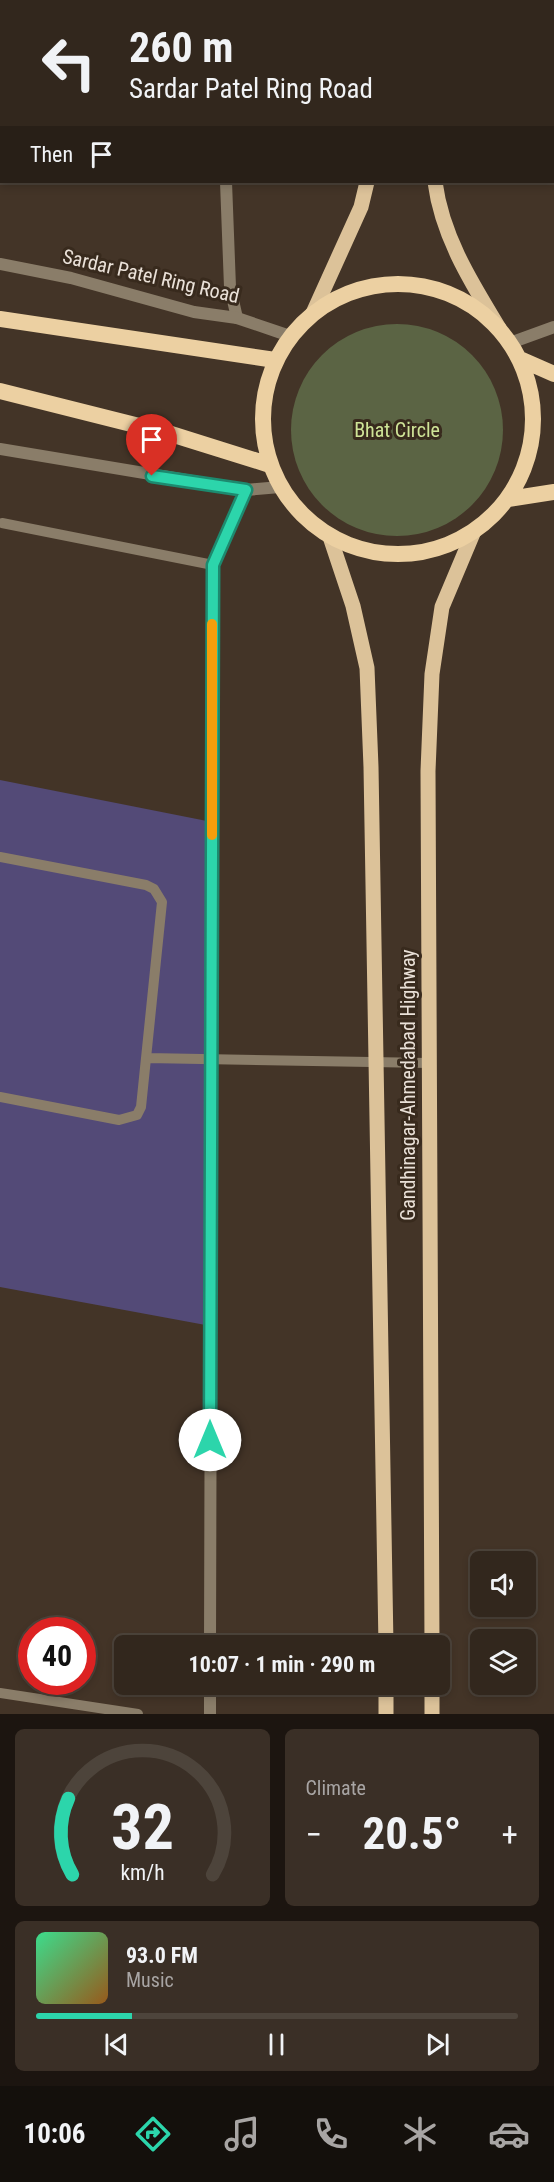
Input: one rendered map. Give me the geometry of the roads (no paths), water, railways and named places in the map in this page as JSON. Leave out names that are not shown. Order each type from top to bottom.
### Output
[{"type":"highway","points":[[388,284],[409,285],[429,287],[467,302],[499,328],[520,359],[532,394],[534,430],[526,466],[508,499],[474,531],[440,548],[403,555],[365,551],[330,537],[301,515],[280,487],[270,465],[262,421],[264,394],[275,360],[291,336],[313,313],[349,293],[388,284]]},
{"type":"highway","points":[[0,319],[275,360]]},
{"type":"highway","points":[[520,359],[554,374]]},
{"type":"highway","points":[[0,391],[171,434],[270,465]]},
{"type":"highway","points":[[508,499],[554,492]]},
{"type":"main road","points":[[313,313],[361,207],[367,183]]},
{"type":"main road","points":[[435,183],[437,198],[456,257],[499,328]]},
{"type":"main road","name":"Gandhinagar-Ahmedabad Highway","points":[[432,1635],[428,771],[432,674],[442,607],[474,531]]},
{"type":"main road","name":"Gandhinagar-Ahmedabad Highway","points":[[330,537],[353,606],[367,668],[386,1635]]},
{"type":"main road","points":[[386,1695],[386,1714]]},
{"type":"main road","points":[[432,1695],[432,1714]]},
{"type":"street","points":[[226,183],[230,287],[237,318]]},
{"type":"street","name":"Sardar Patel Ring Road","points":[[0,264],[71,278],[194,312],[237,318],[291,336]]},
{"type":"street","points":[[510,343],[554,327]]},
{"type":"street","points":[[0,448],[246,490],[280,487]]},
{"type":"street","points":[[210,1635],[213,565],[246,490]]},
{"type":"street","points":[[210,1695],[210,1714]]},
{"type":"lane","points":[[2,523],[213,565]]},
{"type":"lane","points":[[0,857],[147,885],[159,894],[162,902],[147,1058],[141,1107],[137,1114],[129,1119],[119,1120],[0,1097]]},
{"type":"lane","points":[[147,1058],[376,1064],[429,1063]]},
{"type":"lane","points":[[0,1693],[138,1714]]},
{"type":"park label","name":"Bhat Circle","points":[[397,430]]}]
